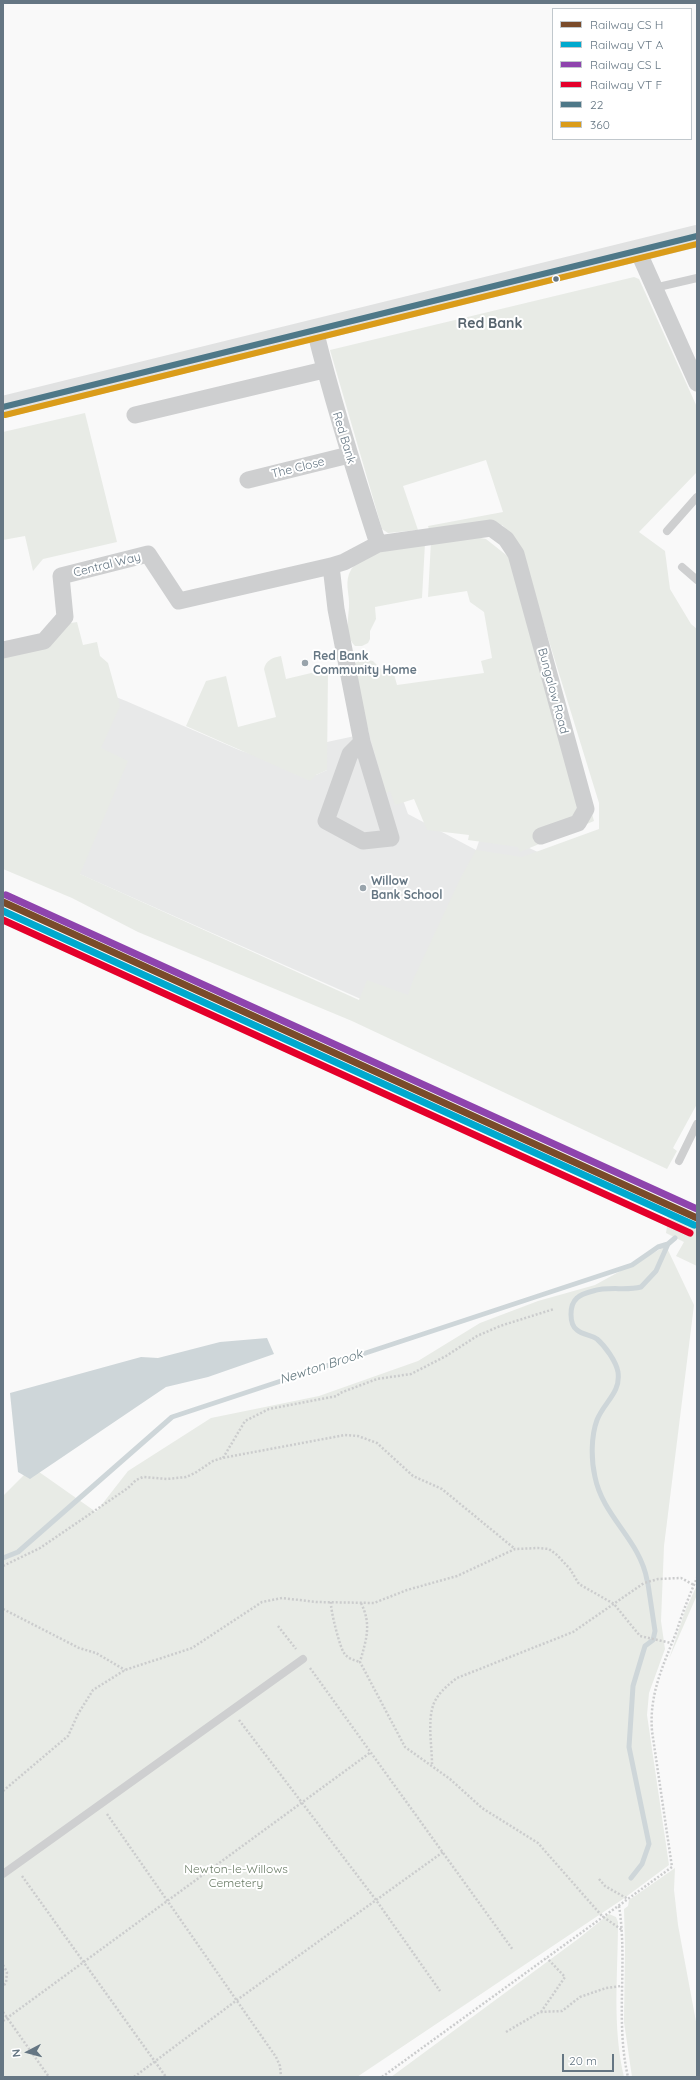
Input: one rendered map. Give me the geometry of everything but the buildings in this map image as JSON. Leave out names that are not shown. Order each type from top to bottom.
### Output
[{"type":"main road","points":[[3,407],[697,236]]},
{"type":"street","points":[[638,250],[697,383]]},
{"type":"street","name":"Red Bank","points":[[315,330],[324,370],[349,455],[378,544]]},
{"type":"street","points":[[135,415],[324,370]]},
{"type":"street","name":"The Close","points":[[248,480],[349,455]]},
{"type":"street","name":"Central Way","points":[[3,650],[44,641],[65,617],[61,576],[148,554],[179,601],[331,566],[344,562],[378,544],[491,528]]},
{"type":"street","name":"Bungalow Road","points":[[491,528],[506,539],[516,554],[586,810],[578,823],[541,836]]},
{"type":"street","points":[[331,566],[336,609],[362,742],[391,838],[363,841],[326,821],[350,754],[362,742]]},
{"type":"lane","points":[[654,288],[697,278]]},
{"type":"lane","points":[[667,531],[697,497]]},
{"type":"lane","points":[[682,567],[697,580]]},
{"type":"lane","points":[[679,1161],[697,1124]]},
{"type":"lane","points":[[3,1874],[303,1659]]},
{"type":"path","points":[[222,1458],[234,1436],[245,1421],[269,1409],[337,1396],[340,1393],[377,1379],[411,1374],[446,1356],[477,1336],[500,1326],[554,1309]]},
{"type":"path","points":[[3,1566],[40,1548],[128,1488],[136,1480],[143,1477],[167,1479],[186,1477],[213,1461],[222,1458],[240,1456],[318,1439],[345,1435],[358,1436],[377,1443],[413,1476],[442,1489],[515,1549]]},
{"type":"path","points":[[3,1791],[68,1736],[78,1714],[93,1690],[125,1670],[192,1648],[262,1602],[282,1598],[331,1602],[374,1602],[407,1590],[457,1576],[515,1549],[549,1549],[570,1569],[579,1584],[614,1604],[640,1636],[671,1644]]},
{"type":"path","points":[[432,1765],[432,1718],[434,1703],[444,1688],[457,1678],[573,1632],[644,1582],[658,1579],[681,1578],[694,1585]]},
{"type":"path","points":[[382,2077],[547,1958],[602,1916],[619,1906],[672,1867],[652,1731],[651,1712],[656,1682],[697,1578]]},
{"type":"path","points":[[331,1602],[331,1612],[344,1653],[349,1658],[360,1662],[405,1747],[432,1765],[482,1808],[538,1843],[602,1916],[622,1930]]},
{"type":"path","points":[[360,1662],[367,1635],[368,1623],[361,1603]]},
{"type":"path","points":[[3,1609],[79,1648],[96,1652],[125,1670]]},
{"type":"path","points":[[278,1626],[371,1752],[513,1950]]},
{"type":"path","points":[[232,1710],[376,1900],[440,1991]]},
{"type":"path","points":[[3,2021],[371,1752]]},
{"type":"path","points":[[100,1804],[276,2056],[280,2066],[281,2077]]},
{"type":"path","points":[[134,2077],[237,2000],[443,1852]]},
{"type":"path","points":[[14,1866],[82,1963],[166,2077]]},
{"type":"path","points":[[599,1879],[605,1886],[628,1899]]},
{"type":"path","points":[[619,1906],[622,1930],[621,2034],[628,2077]]},
{"type":"path","points":[[506,2032],[540,2012],[565,1977],[547,1958]]},
{"type":"path","points":[[3,1965],[7,1972],[6,1983],[3,1986]]},
{"type":"path","points":[[540,2012],[562,2011],[580,1997],[606,1988],[621,1986]]},
{"type":"path","points":[[3,2012],[49,2077]]},
{"type":"shaded area","name":"Willow Bank School","points":[[65,677],[126,701],[239,750],[316,775],[327,770],[327,742],[378,731],[408,814],[476,850],[484,827],[697,926],[390,1012],[3,840]]},
{"type":"shaded area","points":[[267,1338],[274,1354],[208,1377],[166,1387],[30,1479],[18,1472],[10,1393],[141,1357],[158,1358],[220,1342]]},
{"type":"green space","points":[[634,277],[639,279],[697,407],[697,472],[639,532],[665,551],[670,589],[691,624],[697,629],[697,1104],[673,1148],[677,1151],[667,1169],[352,1021],[138,932],[72,898],[3,869],[3,653],[50,642],[47,627],[77,622],[83,645],[97,642],[100,656],[108,663],[120,706],[101,748],[128,761],[80,874],[359,1000],[367,980],[408,995],[413,980],[461,877],[476,850],[522,857],[599,829],[599,803],[519,544],[502,525],[430,532],[428,526],[503,512],[486,460],[403,486],[418,530],[388,533],[382,529],[330,350]]},
{"type":"green space","points":[[85,413],[117,542],[43,559],[33,571],[25,536],[3,540],[3,432]]},
{"type":"green space","points":[[475,537],[486,539],[510,558],[544,637],[594,821],[520,852],[518,847],[468,840],[469,835],[427,830],[414,799],[395,805],[390,791],[386,793],[351,669],[355,663],[362,659],[373,661],[382,670],[393,671],[397,685],[484,673],[481,661],[492,658],[484,612],[470,602],[467,591],[428,597],[431,541]]},
{"type":"green space","points":[[425,543],[422,598],[375,607],[376,619],[370,631],[370,639],[368,643],[362,646],[355,646],[348,633],[349,603],[347,582],[349,574],[355,565],[362,557],[382,549]]},
{"type":"green space","points":[[281,656],[286,679],[328,669],[327,770],[316,775],[310,781],[186,726],[206,681],[226,676],[238,727],[276,717],[264,669],[266,663]]},
{"type":"green space","points":[[665,1211],[697,1225],[697,1266],[676,1256],[684,1242],[666,1233],[668,1219]]},
{"type":"green space","name":"Newton-le-Willows Cemetery","points":[[666,1246],[694,1305],[664,1546],[661,1621],[665,1649],[649,1693],[647,1715],[669,1865],[623,1899],[357,2077],[3,2077],[3,1496],[32,1467],[96,1512],[128,1471],[211,1418],[319,1396],[418,1361],[480,1323],[538,1301],[595,1285]]},
{"type":"green space","points":[[697,1585],[697,1595],[669,1659],[685,1611]]},
{"type":"green space","points":[[675,1868],[674,1890],[678,1925],[697,2027],[697,2077],[632,2077],[624,2022],[624,1909],[628,1906],[629,1900]]},
{"type":"green space","points":[[609,1914],[616,1917],[618,1922],[616,2000],[618,2039],[624,2077],[391,2077],[578,1939]]},
{"type":"waterway","name":"Newton Brook","points":[[3,1558],[18,1552],[172,1417],[632,1265],[658,1247],[668,1244],[675,1238]]},
{"type":"waterway","points":[[647,1580],[643,1566],[630,1540],[613,1517],[599,1491],[592,1456],[595,1426],[600,1414],[615,1392],[618,1379],[617,1368],[610,1354],[597,1339],[582,1333],[574,1327],[571,1319],[571,1310],[574,1301],[578,1297],[591,1291],[641,1287],[656,1271],[668,1244]]},
{"type":"waterway","points":[[631,1878],[642,1864],[649,1844],[629,1747],[633,1686],[645,1646],[653,1640],[655,1631],[648,1584]]},
{"type":"transit line","name":"22","points":[[3,407],[697,236]]},
{"type":"transit line","name":"360","points":[[5,415],[697,244]]},
{"type":"transit line","points":[[6,895],[697,1209]]},
{"type":"transit line","points":[[3,902],[697,1218]]},
{"type":"transit line","points":[[3,911],[694,1225]]},
{"type":"transit line","points":[[3,920],[690,1233]]},
{"type":"place","name":"Red Bank Community Home","points":[[305,663]]},
{"type":"place","name":"Willow Bank School","points":[[363,888]]},
{"type":"district","name":"Red Bank","points":[[490,324]]}]
